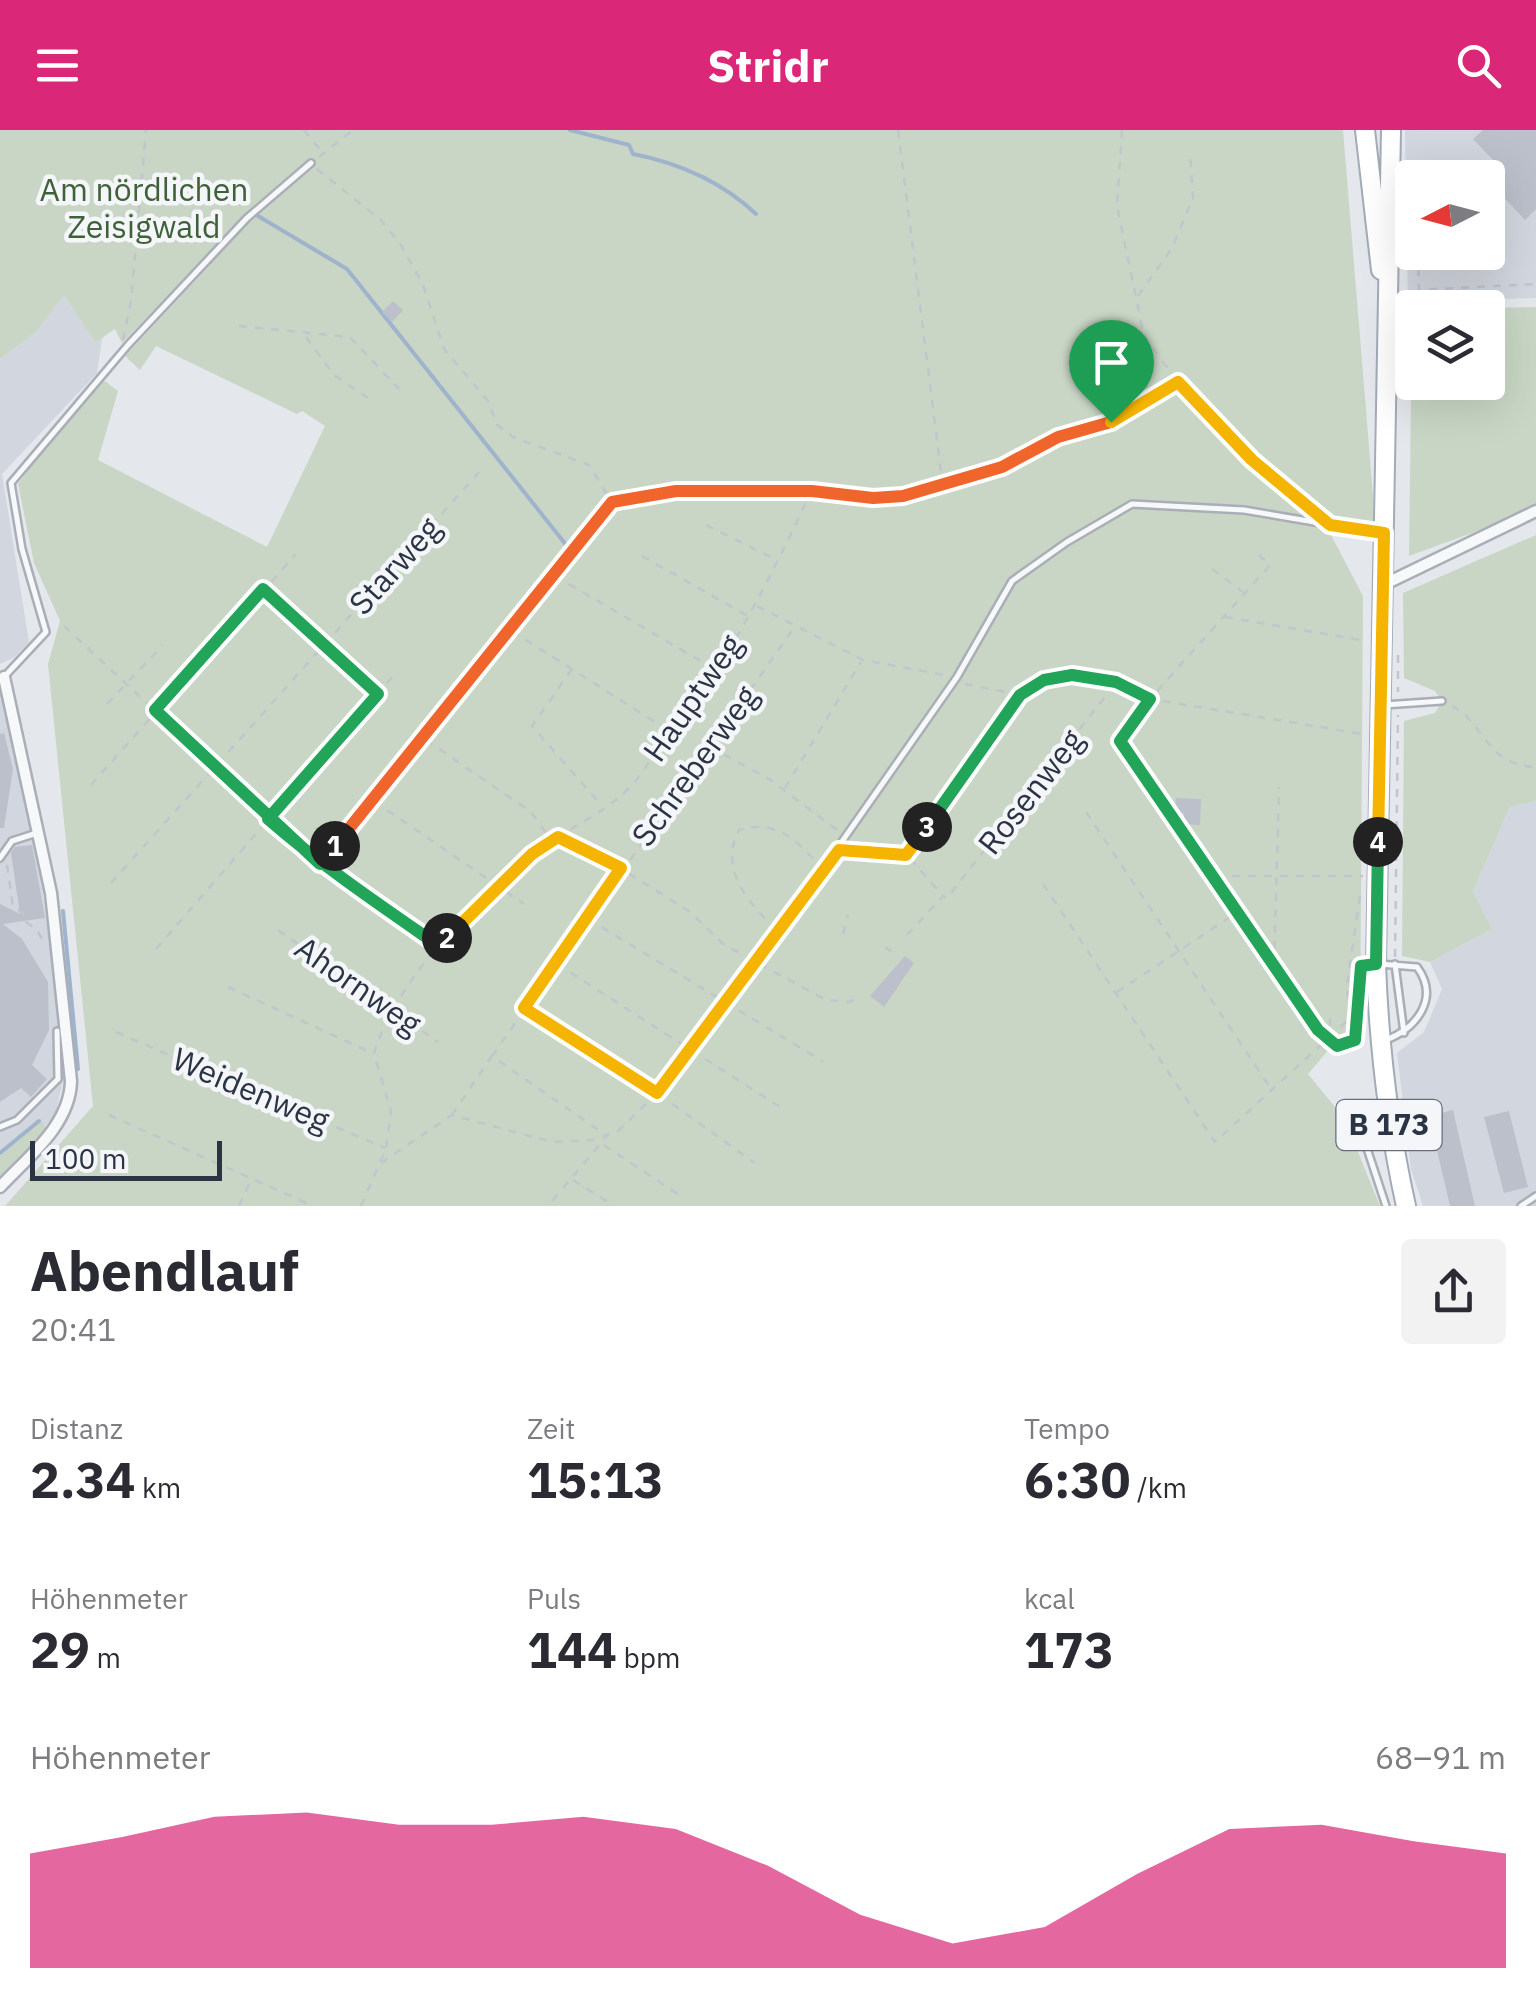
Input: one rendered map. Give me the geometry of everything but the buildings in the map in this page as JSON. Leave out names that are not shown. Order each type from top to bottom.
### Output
[{"type":"main road","name":"B 173","points":[[1365,130],[1388,336]]},
{"type":"main road","name":"B 173","points":[[1391,130],[1382,586],[1390,703],[1376,964],[1378,1042],[1392,1142],[1406,1206]]},
{"type":"street","points":[[1382,586],[1536,511]]},
{"type":"street","points":[[0,1187],[56,1126],[70,1095],[65,1080],[40,833],[4,676]]},
{"type":"lane","points":[[4,676],[46,632],[22,549],[11,483],[128,346],[247,218],[312,162]]},
{"type":"lane","points":[[822,872],[955,679],[1012,581],[1132,504],[1244,510],[1384,533]]},
{"type":"lane","points":[[1390,703],[1442,700]]},
{"type":"lane","points":[[0,858],[12,841],[40,833]]},
{"type":"lane","points":[[1376,964],[1417,968],[1426,980],[1424,1009],[1404,1033],[1378,1042]]},
{"type":"lane","points":[[1395,964],[1404,1033]]},
{"type":"lane","points":[[0,1127],[17,1120],[65,1080],[57,1031]]},
{"type":"lane","points":[[1355,1112],[1386,1206]]},
{"type":"lane","points":[[1521,1206],[1536,1196]]},
{"type":"path","points":[[128,346],[120,337],[132,301],[146,130]]},
{"type":"path","points":[[304,130],[323,154]]},
{"type":"path","points":[[354,130],[312,162],[381,220],[401,245],[423,285],[444,349],[489,402],[496,424],[512,437],[589,465],[612,502]]},
{"type":"path","points":[[898,130],[942,481]]},
{"type":"path","points":[[1122,130],[1116,206],[1144,336],[1178,382],[1252,460],[1330,525]]},
{"type":"path","points":[[1138,297],[1172,248],[1194,198],[1190,150]]},
{"type":"path","points":[[1418,270],[1418,290],[1536,284]]},
{"type":"path","points":[[239,326],[305,336],[350,336],[399,389]]},
{"type":"path","points":[[305,336],[334,374],[368,398]]},
{"type":"path","points":[[320,864],[425,739],[612,502],[676,491],[903,496],[942,481],[1002,467],[1058,437],[1111,422],[1178,382]]},
{"type":"path","name":"Starweg","points":[[110,883],[479,472]]},
{"type":"path","name":"Hauptweg","points":[[374,1054],[394,1011],[439,946],[497,887],[552,841],[628,790],[671,732],[690,714],[750,616],[812,491]]},
{"type":"path","points":[[706,526],[779,560]]},
{"type":"path","points":[[91,785],[296,554]]},
{"type":"path","points":[[1259,555],[1270,565],[1150,699],[1120,741],[1318,1030],[1337,1046],[1355,1040],[1361,966],[1376,964]]},
{"type":"path","points":[[642,556],[750,616]]},
{"type":"path","points":[[1212,569],[1244,593]]},
{"type":"path","points":[[553,574],[718,671]]},
{"type":"path","points":[[263,589],[378,694]]},
{"type":"path","points":[[756,605],[863,660],[955,679],[983,691],[1020,695]]},
{"type":"path","points":[[1225,617],[1368,640]]},
{"type":"path","name":"Schreberweg","points":[[452,1115],[621,868],[796,625]]},
{"type":"path","points":[[64,626],[320,864],[465,962]]},
{"type":"path","points":[[511,630],[671,732]]},
{"type":"path","points":[[107,704],[163,645]]},
{"type":"path","points":[[785,789],[863,660]]},
{"type":"path","points":[[572,668],[532,726],[603,807]]},
{"type":"path","points":[[156,949],[394,674]]},
{"type":"path","points":[[906,855],[1020,695],[1044,680],[1072,675],[1116,682],[1150,699],[1365,735]]},
{"type":"path","name":"Rosenweg","points":[[907,935],[943,896],[947,898],[1116,682]]},
{"type":"path","points":[[1442,700],[1462,711],[1483,742],[1519,766],[1536,767]]},
{"type":"path","points":[[1390,703],[1395,964]]},
{"type":"path","points":[[425,739],[531,812],[552,841]]},
{"type":"path","points":[[708,746],[785,789],[846,837]]},
{"type":"path","points":[[1274,966],[1279,787]]},
{"type":"path","points":[[374,801],[524,904]]},
{"type":"path","points":[[1086,812],[1273,1091]]},
{"type":"path","points":[[380,1164],[452,1115],[552,1142],[607,1136],[624,1126],[657,1093],[822,872],[781,831],[752,826],[739,830],[730,862],[741,889],[777,932]]},
{"type":"path","points":[[558,837],[621,868],[690,912],[724,944],[826,1000],[850,1002],[860,995]]},
{"type":"path","points":[[839,850],[906,855],[943,896]]},
{"type":"path","points":[[7,865],[13,907],[25,914],[26,922],[38,930],[46,947]]},
{"type":"path","points":[[1043,884],[1215,1142],[1349,1020],[1348,984],[1363,876],[1215,876]]},
{"type":"path","points":[[1116,993],[1238,910]]},
{"type":"path","points":[[843,934],[848,915]]},
{"type":"path","points":[[587,918],[824,1062]]},
{"type":"path","name":"Ahornweg","points":[[278,930],[438,1042]]},
{"type":"path","points":[[885,947],[893,954]]},
{"type":"path","points":[[555,963],[783,1109]]},
{"type":"path","points":[[228,987],[374,1054],[390,1111],[386,1149],[360,1206]]},
{"type":"path","points":[[524,1008],[657,1093],[755,1164]]},
{"type":"path","points":[[1330,1018],[1330,1038]]},
{"type":"path","name":"Weidenweg","points":[[116,1032],[386,1149]]},
{"type":"path","points":[[492,1056],[607,1136]]},
{"type":"path","points":[[110,1114],[313,1206]]},
{"type":"path","points":[[548,1206],[607,1136]]},
{"type":"path","points":[[604,1144],[682,1196]]},
{"type":"path","points":[[239,1206],[251,1178]]},
{"type":"path","points":[[572,1180],[614,1206]]},
{"type":"shaded area","points":[[1405,130],[1536,130],[1536,298],[1505,299],[1505,290],[1408,290],[1407,270],[1505,270],[1505,160],[1406,160]]},
{"type":"shaded area","points":[[64,295],[95,342],[109,331],[102,339],[97,373],[2,474],[29,642],[15,657],[0,664],[0,359],[36,332]]},
{"type":"shaded area","points":[[0,686],[37,844],[65,1073],[55,1115],[0,1177]]},
{"type":"shaded area","points":[[1536,801],[1536,1206],[1423,1206],[1411,1169],[1397,1053],[1424,1032],[1442,989],[1430,962],[1492,929],[1473,891],[1510,807]]},
{"type":"green space","name":"Am nördlichen Zeisigwald","points":[[0,130],[1343,130],[1375,520],[1330,533],[1363,596],[1360,1043],[1331,1047],[1308,1074],[1344,1118],[1380,1206],[5,1206],[93,1106],[48,664],[60,621],[34,563],[18,484],[86,393],[105,381],[118,391],[98,460],[267,547],[325,426],[302,411],[297,414],[156,346],[140,370],[125,356],[208,267],[202,260],[122,343],[115,329],[95,342],[64,295],[36,332],[0,359]]},
{"type":"green space","points":[[1536,307],[1536,504],[1527,513],[1409,556],[1411,400],[1505,400],[1505,308]]},
{"type":"green space","points":[[1536,535],[1536,801],[1510,807],[1473,891],[1492,929],[1430,962],[1402,956],[1404,721],[1435,713],[1442,701],[1435,691],[1404,678],[1403,593]]},
{"type":"green space","points":[[41,1121],[47,1129],[0,1177],[0,1156]]},
{"type":"waterway","points":[[570,130],[629,145],[633,154],[699,175],[756,214]]},
{"type":"waterway","points":[[258,216],[347,269],[567,546]]},
{"type":"waterway","points":[[63,911],[78,1069]]},
{"type":"waterway","points":[[0,1153],[39,1121]]},
{"type":"route","points":[[1111,422],[1058,437],[1002,467],[942,481],[903,496],[676,491],[612,502],[425,739],[320,864],[268,819],[155,710],[263,589],[378,694],[268,819],[295,842],[320,864],[439,946],[532,854],[558,837],[592,850],[621,868],[524,1008],[657,1093],[839,850],[906,855],[1020,695],[1044,680],[1072,675],[1116,682],[1150,699],[1120,741],[1318,1030],[1337,1046],[1355,1040],[1361,966],[1376,964],[1384,533],[1330,525],[1252,460],[1178,382],[1111,422]]}]
